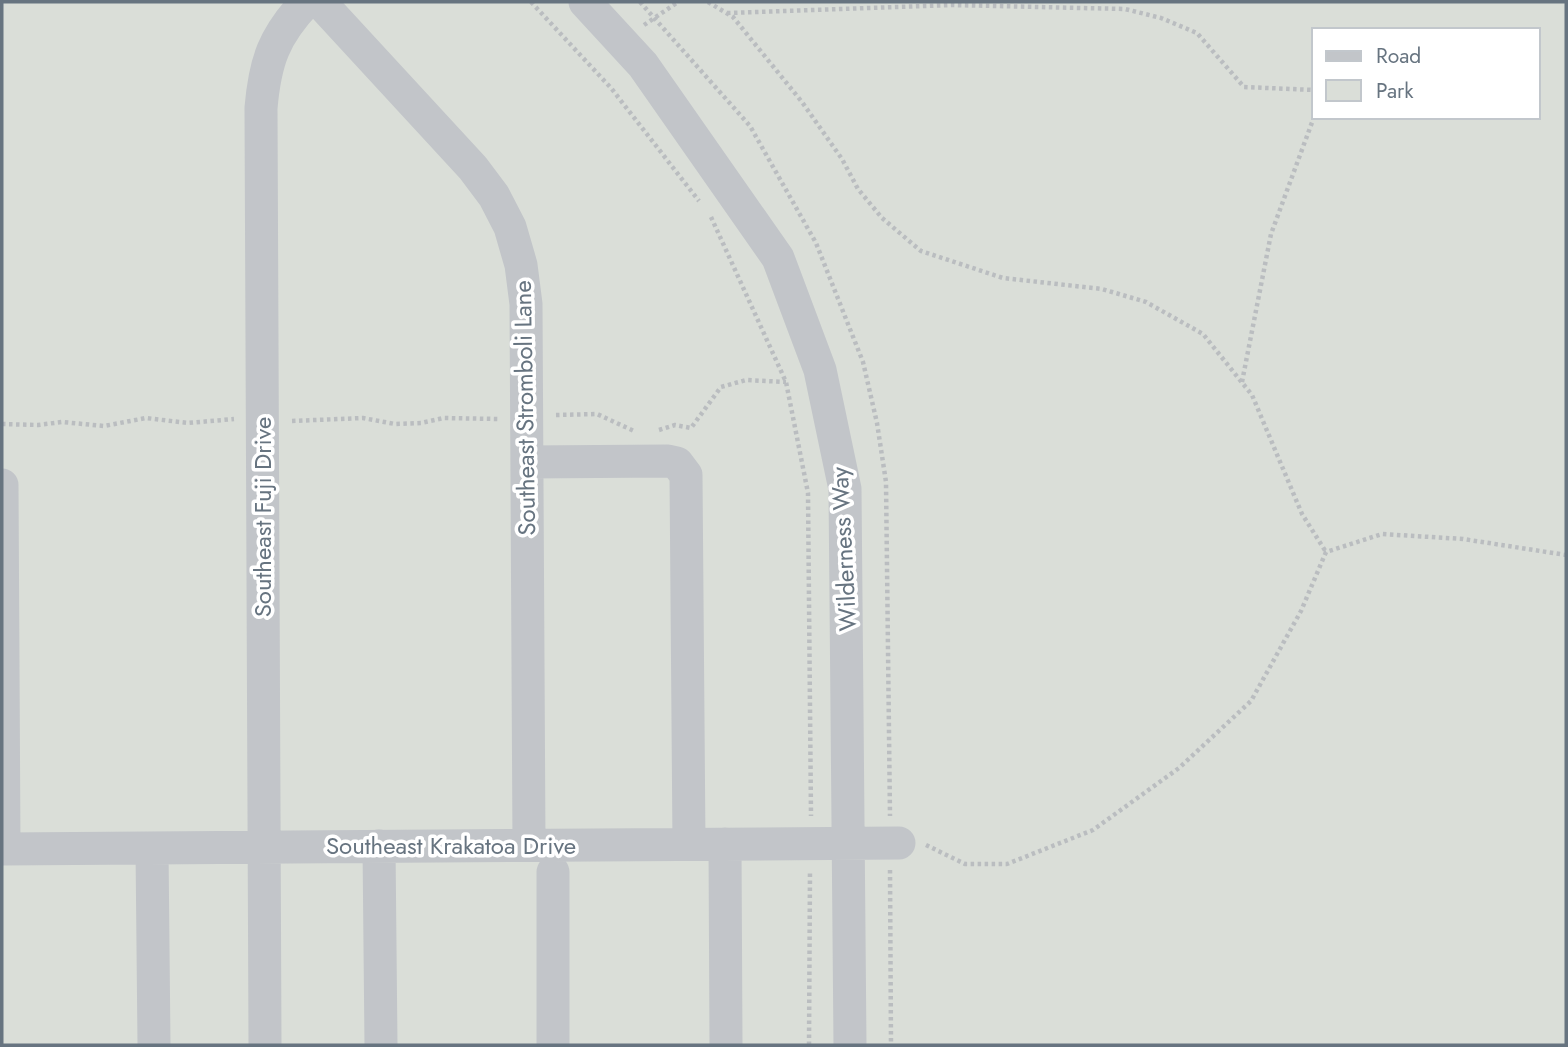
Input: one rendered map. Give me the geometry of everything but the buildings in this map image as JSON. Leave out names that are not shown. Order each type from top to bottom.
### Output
[{"type":"street","name":"Southeast Fuji Drive","points":[[265,1045],[263,77],[272,46],[290,19],[306,2]]},
{"type":"street","name":"Southeast Stromboli Lane","points":[[320,2],[473,168],[510,227],[521,265],[526,304],[529,845]]},
{"type":"street","name":"Wilderness Way","points":[[584,2],[643,65],[778,258],[820,370],[845,489],[850,1045]]},
{"type":"street","points":[[527,462],[668,461],[677,463],[686,475],[689,844]]},
{"type":"street","points":[[2,485],[3,849]]},
{"type":"street","name":"Southeast Krakatoa Drive","points":[[3,849],[899,843]]},
{"type":"street","points":[[725,844],[726,1045]]},
{"type":"street","points":[[379,846],[381,1045]]},
{"type":"street","points":[[152,848],[154,1045]]},
{"type":"street","points":[[553,872],[553,1045]]},
{"type":"path","points":[[531,2],[611,88],[702,205]]},
{"type":"path","points":[[621,40],[678,2]]},
{"type":"path","points":[[708,2],[733,17],[803,102],[874,209],[920,251],[1003,278],[1102,289],[1146,302],[1203,334],[1252,395],[1302,514],[1326,552]]},
{"type":"path","points":[[726,13],[952,5],[1125,9],[1161,18],[1197,33],[1244,87],[1312,90]]},
{"type":"path","points":[[1242,383],[1271,234],[1313,119]]},
{"type":"path","points":[[710,215],[786,382],[808,493],[809,1045]]},
{"type":"path","points":[[652,432],[675,425],[691,428],[721,387],[746,380],[786,382]]},
{"type":"path","points":[[2,424],[38,425],[62,422],[104,426],[146,418],[188,423],[220,419],[342,421],[363,418],[395,424],[421,423],[444,418],[473,420],[597,414],[619,426],[644,433]]},
{"type":"path","points":[[899,843],[919,842],[965,864],[1006,864],[1093,830],[1179,768],[1251,701],[1301,611],[1326,552],[1382,534],[1463,540],[1566,555]]},
{"type":"green space","points":[[2,2],[1566,2],[1566,1045],[2,1045]]}]
